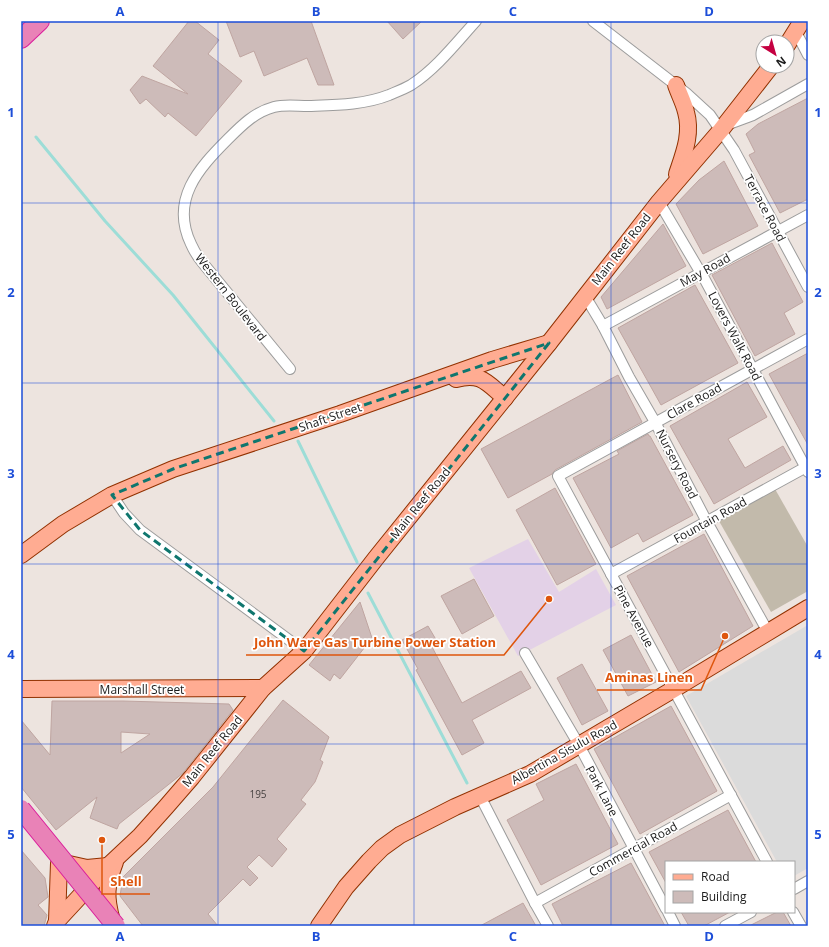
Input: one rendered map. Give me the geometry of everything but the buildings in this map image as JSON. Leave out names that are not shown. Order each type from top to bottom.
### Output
[{"type":"highway","points":[[21,26],[26,21]]},
{"type":"highway","points":[[21,39],[40,21]]},
{"type":"highway","points":[[21,809],[115,926]]},
{"type":"highway","points":[[21,823],[103,926]]},
{"type":"main road","name":"Main Reef Road","points":[[56,923],[112,862],[140,836],[192,777],[263,688],[304,651],[376,558],[549,343],[659,202],[723,128],[765,74]]},
{"type":"main road","points":[[673,185],[685,154],[688,126],[686,113],[676,85]]},
{"type":"main road","name":"Shaft Street","points":[[21,555],[63,524],[112,495],[173,469],[275,436],[492,360],[549,343]]},
{"type":"main road","points":[[427,384],[442,383],[466,376],[472,376],[482,380],[505,398]]},
{"type":"main road","name":"Albertina Sisulu Road","points":[[319,926],[346,887],[382,848],[400,835],[480,796],[530,774],[808,608]]},
{"type":"main road","name":"Marshall Street","points":[[21,689],[263,688]]},
{"type":"main road","points":[[56,923],[58,863],[87,868],[112,862],[106,898],[115,926]]},
{"type":"street","name":"Western Boulevard","points":[[290,369],[202,262],[191,246],[183,221],[186,196],[191,183],[203,166],[224,142],[245,122],[256,114],[277,106],[329,105],[373,100],[411,85],[430,70],[476,21]]},
{"type":"street","points":[[593,21],[676,85],[723,128],[753,115],[808,84]]},
{"type":"street","points":[[795,33],[807,49]]},
{"type":"street","name":"Terrace Road","points":[[723,128],[808,287]]},
{"type":"street","name":"Lovers Walk Road","points":[[659,202],[701,273],[807,468]]},
{"type":"street","name":"May Road","points":[[603,326],[808,215]]},
{"type":"street","name":"Nursery Road","points":[[585,296],[603,326],[707,522],[768,632]]},
{"type":"street","name":"Clare Road","points":[[558,476],[808,339]]},
{"type":"street","name":"Fountain Road","points":[[611,574],[807,468]]},
{"type":"street","name":"Pine Avenue","points":[[558,476],[766,861]]},
{"type":"street","points":[[112,495],[124,513],[140,530],[304,651]]},
{"type":"street","name":"Park Lane","points":[[525,653],[578,745],[665,907]]},
{"type":"street","name":"Commercial Road","points":[[535,903],[731,795]]},
{"type":"street","points":[[480,796],[548,926]]},
{"type":"street","points":[[21,816],[108,926]]},
{"type":"street","points":[[795,888],[808,881]]},
{"type":"street","points":[[668,913],[675,926]]},
{"type":"street","points":[[725,926],[749,913]]},
{"type":"street","points":[[794,913],[801,926]]},
{"type":"highlighted area","points":[[549,343],[304,651],[140,530],[112,495],[173,469]]},
{"type":"shaded area","points":[[775,489],[808,547],[808,591],[771,612],[719,521]]},
{"type":"shaded area","points":[[528,539],[559,592],[596,569],[616,605],[518,656],[469,568]]},
{"type":"shaded area","points":[[808,625],[808,868],[795,875],[795,861],[776,861],[686,696]]},
{"type":"waterway","points":[[36,137],[105,221],[173,295],[274,421]]},
{"type":"waterway","points":[[298,441],[357,562]]},
{"type":"waterway","points":[[368,593],[467,783]]},
{"type":"place","name":"John Ware Gas Turbine Power Station","points":[[549,599]]},
{"type":"place","name":"Aminas Linen","points":[[725,636]]},
{"type":"place","name":"Shell","points":[[102,840]]}]
